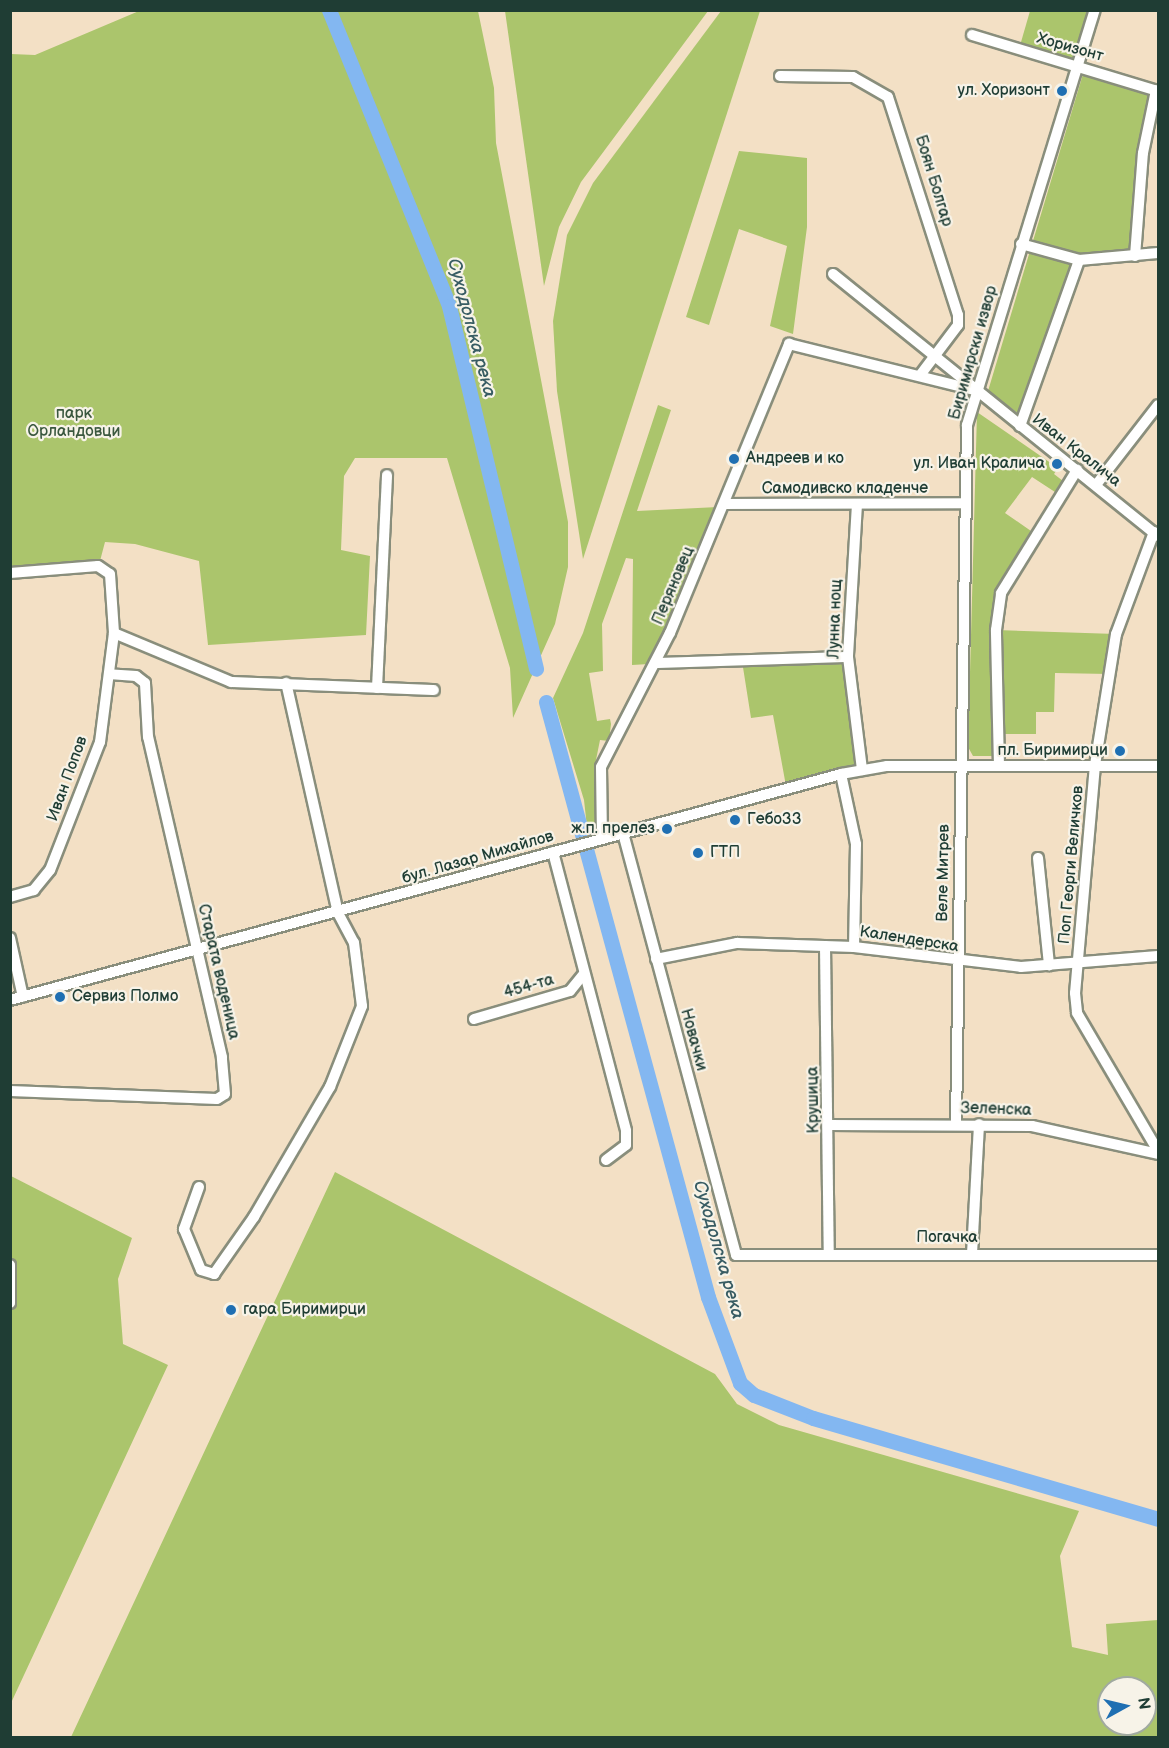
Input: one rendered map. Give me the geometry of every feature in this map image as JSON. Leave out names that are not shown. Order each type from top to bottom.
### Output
[{"type":"street","name":"Биримирски извор","points":[[962,766],[967,425],[975,390],[1095,10]]},
{"type":"street","name":"Хоризонт","points":[[972,35],[1157,90]]},
{"type":"street","name":"Боян Болгар","points":[[780,76],[853,77],[888,97],[958,315],[958,325],[934,351],[921,374]]},
{"type":"street","points":[[1135,256],[1143,153],[1157,90]]},
{"type":"street","points":[[1021,244],[1079,260],[1158,253]]},
{"type":"street","points":[[1020,426],[1079,260]]},
{"type":"street","name":"Иван Кралича","points":[[832,274],[934,351],[975,390],[1156,534]]},
{"type":"street","name":"Иван Кралича","points":[[789,344],[921,374],[975,390]]},
{"type":"street","name":"Перяновец","points":[[600,840],[601,767],[655,663],[724,504],[789,344]]},
{"type":"street","points":[[1096,485],[1158,405]]},
{"type":"street","points":[[999,766],[996,630],[1001,593],[1077,470]]},
{"type":"street","points":[[377,688],[387,475]]},
{"type":"street","name":"Самодивско кладенче","points":[[724,504],[966,503]]},
{"type":"street","name":"Лунна нощ","points":[[857,504],[848,657],[862,770]]},
{"type":"street","name":"Поп Георги Величков","points":[[1156,534],[1116,634],[1095,765],[1078,962],[1077,1013],[1158,1153]]},
{"type":"street","name":"Иван Попов","points":[[10,573],[98,566],[110,574],[114,633],[100,742],[50,870],[34,890],[10,897]]},
{"type":"street","points":[[114,633],[231,682],[434,690]]},
{"type":"street","points":[[655,663],[848,657]]},
{"type":"street","name":"Старата воденица","points":[[10,1091],[217,1099],[225,1094],[222,1058],[148,737],[145,683],[136,676],[109,674]]},
{"type":"street","points":[[198,1187],[184,1229],[201,1270],[214,1274],[290,1155],[352,1037],[363,982],[339,913],[286,683]]},
{"type":"street","name":"бул. Лазар Михайлов","points":[[10,1000],[197,948],[339,913],[841,774],[862,770],[962,766],[1158,766]]},
{"type":"street","name":"Веле Митрев","points":[[956,1124],[962,766]]},
{"type":"street","points":[[841,774],[856,844],[854,947]]},
{"type":"street","name":"Новачки","points":[[623,833],[736,1256]]},
{"type":"street","points":[[553,852],[626,1131],[626,1145],[606,1160]]},
{"type":"street","points":[[1038,858],[1049,965]]},
{"type":"street","points":[[10,938],[23,997]]},
{"type":"street","name":"Календерска","points":[[656,959],[737,943],[854,947],[957,963],[1049,965],[1158,956]]},
{"type":"street","name":"Крушица","points":[[825,946],[829,1253]]},
{"type":"street","name":"454-та","points":[[474,1019],[570,991],[584,974]]},
{"type":"street","points":[[972,1254],[980,1124]]},
{"type":"street","name":"Зеленска","points":[[829,1125],[1032,1126],[1158,1153]]},
{"type":"street","name":"Погачка","points":[[736,1256],[829,1253],[1158,1255]]},
{"type":"street","points":[[10,1266],[10,1303]]},
{"type":"green space","name":"парк Орландовци","points":[[139,11],[478,11],[494,88],[496,143],[568,522],[568,567],[555,624],[513,718],[510,668],[447,458],[355,458],[344,476],[341,550],[370,556],[366,635],[208,645],[199,561],[135,544],[105,542],[100,561],[11,567],[11,54],[35,55]]},
{"type":"green space","points":[[505,11],[708,11],[581,182],[559,227],[544,286]]},
{"type":"green space","points":[[721,11],[760,11],[583,559],[557,391],[553,321],[567,235],[593,183]]},
{"type":"green space","points":[[1030,11],[1089,11],[1077,66],[1019,49]]},
{"type":"green space","points":[[1083,74],[1151,93],[1137,153],[1129,252],[1075,256],[1019,414],[988,391]]},
{"type":"green space","points":[[739,151],[807,158],[807,227],[793,334],[770,326],[787,246],[739,229],[709,325],[686,317]]},
{"type":"green space","points":[[658,405],[671,410],[637,511],[718,507],[649,664],[632,665],[633,559],[626,558],[602,624],[603,671],[589,673],[597,721],[610,719],[611,724],[609,741],[600,740],[595,765],[596,833],[588,836],[584,800],[553,698],[583,633]]},
{"type":"green space","points":[[977,412],[1058,468],[1054,474],[1063,481],[1055,492],[1032,477],[1005,513],[1031,531],[997,592],[996,756],[973,756],[968,747]]},
{"type":"green space","points":[[996,630],[1116,634],[1109,674],[1055,673],[1054,712],[1036,712],[1036,734],[999,734]]},
{"type":"green space","points":[[848,657],[862,770],[786,786],[773,715],[751,718],[742,661]]},
{"type":"green space","points":[[335,1172],[715,1374],[737,1404],[779,1425],[1079,1511],[1060,1556],[1072,1647],[1108,1655],[1106,1624],[1158,1620],[1158,1737],[71,1737]]},
{"type":"green space","points":[[11,1176],[132,1238],[118,1279],[123,1344],[168,1365],[11,1703]]},
{"type":"waterway","name":"Суходолска река","points":[[329,10],[449,306],[536,669]]},
{"type":"waterway","name":"Суходолска река","points":[[546,702],[708,1297],[740,1383],[754,1395],[813,1418],[1158,1519]]},
{"type":"place","name":"ул. Хоризонт","points":[[1062,91]]},
{"type":"place","name":"Андреев и ко","points":[[734,459]]},
{"type":"place","name":"ул. Иван Кралича","points":[[1057,464]]},
{"type":"place","name":"пл. Биримирци","points":[[1120,751]]},
{"type":"place","name":"Гебо33","points":[[735,820]]},
{"type":"place","name":"ж.п. прелез","points":[[667,829]]},
{"type":"place","name":"ГТП","points":[[698,853]]},
{"type":"place","name":"Сервиз Полмо","points":[[60,997]]},
{"type":"place","name":"гара Биримирци","points":[[231,1310]]}]
